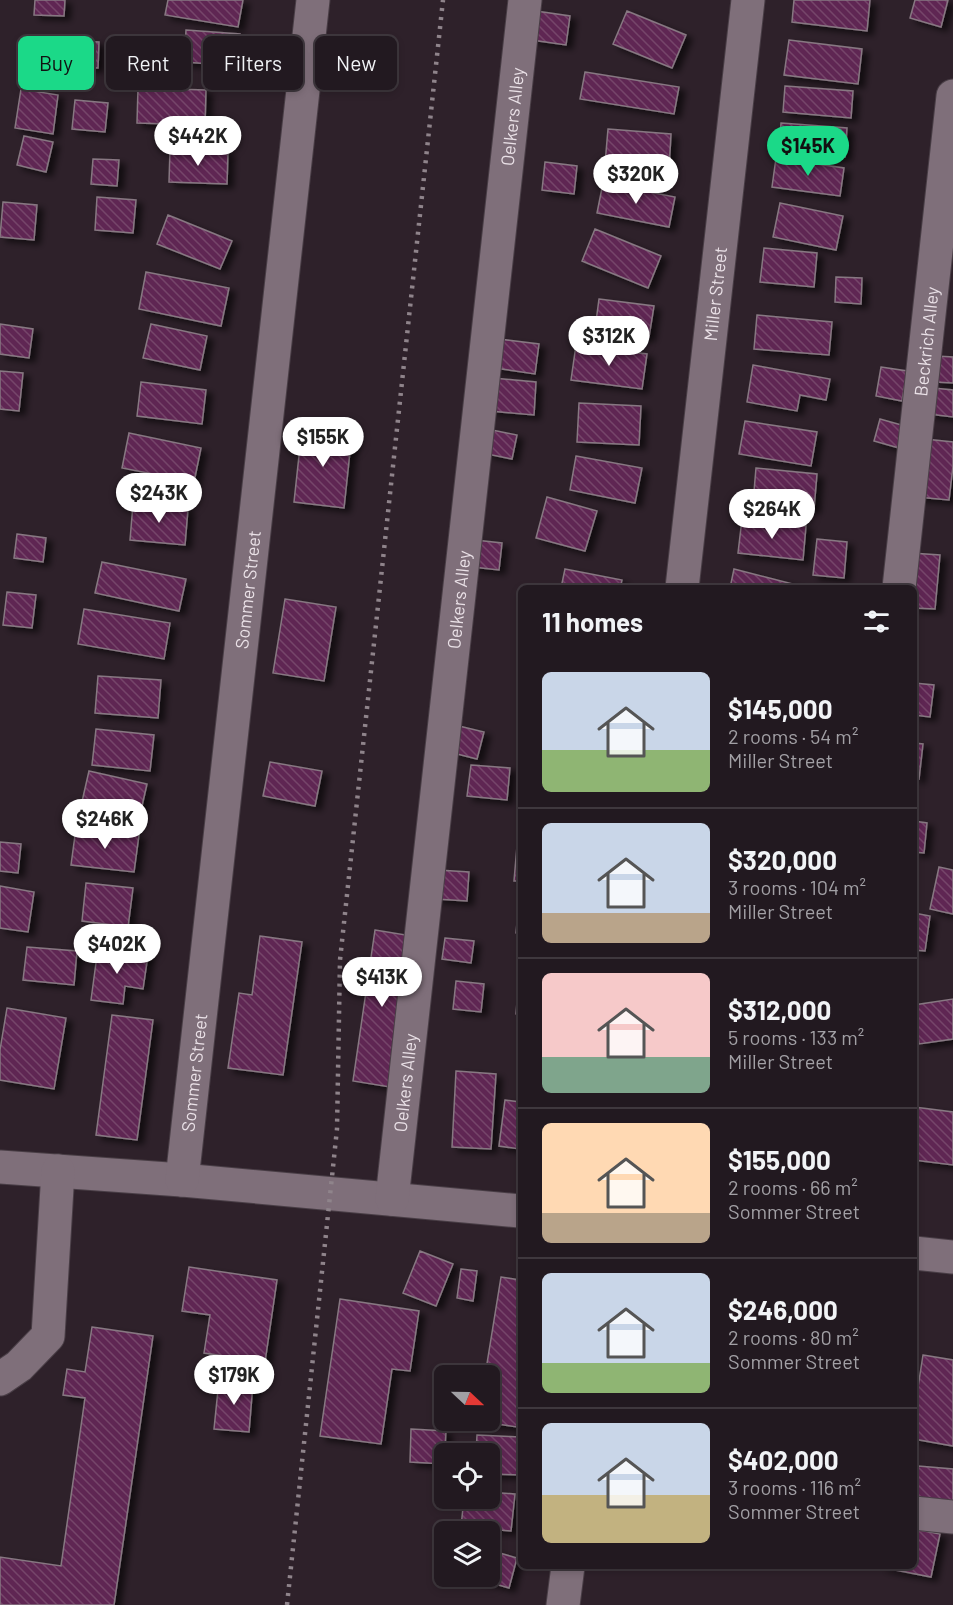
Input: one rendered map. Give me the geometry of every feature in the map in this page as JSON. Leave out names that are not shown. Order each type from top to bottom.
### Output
[{"type":"street","name":"Sommer Street","points":[[182,1180],[313,0]]},
{"type":"street","name":"Oelkers Alley","points":[[392,1199],[525,0]]},
{"type":"street","name":"Miller Street","points":[[681,585],[748,0]]},
{"type":"street","name":"Beckrich Alley","points":[[899,585],[953,96]]},
{"type":"street","points":[[0,1167],[182,1180],[518,1211]]},
{"type":"street","points":[[0,1379],[19,1366],[48,1336],[58,1171]]},
{"type":"street","points":[[917,1253],[953,1257]]},
{"type":"street","points":[[917,1513],[953,1517]]},
{"type":"street","points":[[563,1605],[568,1569]]},
{"type":"building","points":[[35,0],[65,0],[64,16],[34,15]]},
{"type":"building","points":[[168,0],[243,0],[238,27],[165,15]]},
{"type":"building","points":[[794,0],[870,0],[867,31],[792,22]]},
{"type":"building","points":[[915,0],[948,0],[941,27],[910,18]]},
{"type":"building","points":[[536,11],[570,16],[566,45],[532,40]]},
{"type":"building","points":[[627,11],[686,35],[672,68],[613,44]]},
{"type":"building","points":[[186,30],[240,34],[240,36],[203,36],[203,63],[191,63],[191,36],[186,36]]},
{"type":"building","points":[[789,40],[862,49],[858,84],[784,75]]},
{"type":"building","points":[[94,42],[99,42],[98,68],[94,68]]},
{"type":"building","points":[[585,72],[679,87],[674,114],[580,99]]},
{"type":"building","points":[[785,86],[853,91],[851,118],[783,112]]},
{"type":"building","points":[[21,90],[58,95],[53,134],[15,128]]},
{"type":"building","points":[[138,90],[206,90],[205,125],[137,123]]},
{"type":"building","points":[[75,100],[108,103],[105,132],[72,129]]},
{"type":"building","points":[[781,123],[847,128],[845,157],[779,152]]},
{"type":"building","points":[[608,129],[671,134],[669,169],[605,164]]},
{"type":"building","points":[[24,136],[53,142],[46,172],[17,165]]},
{"type":"building","points":[[170,149],[228,152],[227,184],[169,182]]},
{"type":"building","points":[[776,158],[844,168],[840,196],[772,187]]},
{"type":"building","points":[[93,159],[119,160],[117,186],[91,184]]},
{"type":"building","points":[[545,162],[577,166],[574,194],[542,190]]},
{"type":"building","points":[[603,183],[675,197],[669,227],[597,213]]},
{"type":"building","points":[[97,197],[136,200],[133,233],[95,230]]},
{"type":"building","points":[[3,202],[37,205],[34,240],[0,237]]},
{"type":"building","points":[[780,203],[843,216],[836,250],[773,237]]},
{"type":"building","points":[[168,215],[232,241],[220,269],[157,244]]},
{"type":"building","points":[[595,229],[661,256],[648,288],[582,261]]},
{"type":"building","points":[[764,248],[817,253],[814,287],[760,282]]},
{"type":"building","points":[[146,272],[229,288],[221,326],[139,309]]},
{"type":"building","points":[[836,277],[862,278],[861,304],[835,302]]},
{"type":"building","points":[[599,299],[654,306],[649,337],[595,329]]},
{"type":"building","points":[[757,315],[832,322],[829,355],[754,349]]},
{"type":"building","points":[[0,324],[33,329],[29,358],[0,354]]},
{"type":"building","points":[[151,324],[207,336],[200,370],[143,358]]},
{"type":"building","points":[[499,339],[539,344],[535,374],[495,368]]},
{"type":"building","points":[[576,345],[647,354],[642,389],[571,380]]},
{"type":"building","points":[[936,356],[953,357],[953,383],[935,382]]},
{"type":"building","points":[[753,365],[830,379],[826,400],[800,395],[797,411],[747,402]]},
{"type":"building","points":[[881,367],[907,371],[902,401],[876,396]]},
{"type":"building","points":[[0,371],[23,373],[19,411],[0,409]]},
{"type":"building","points":[[493,378],[536,382],[534,415],[490,411]]},
{"type":"building","points":[[141,382],[206,390],[202,424],[137,416]]},
{"type":"building","points":[[933,388],[953,390],[953,417],[929,414]]},
{"type":"building","points":[[579,403],[641,406],[639,445],[577,442]]},
{"type":"building","points":[[880,419],[905,426],[899,448],[874,441]]},
{"type":"building","points":[[745,421],[817,432],[811,466],[739,454]]},
{"type":"building","points":[[302,428],[352,433],[344,508],[294,502]]},
{"type":"building","points":[[492,430],[517,435],[512,459],[487,454]]},
{"type":"building","points":[[129,433],[201,448],[194,482],[122,468]]},
{"type":"building","points":[[925,439],[953,442],[949,500],[917,497]]},
{"type":"building","points":[[576,456],[642,468],[635,503],[570,490]]},
{"type":"building","points":[[756,468],[817,474],[814,509],[753,503]]},
{"type":"building","points":[[547,497],[597,511],[585,551],[536,538]]},
{"type":"building","points":[[133,504],[188,509],[185,545],[130,540]]},
{"type":"building","points":[[742,519],[806,526],[803,560],[738,553]]},
{"type":"building","points":[[17,534],[46,538],[43,562],[14,558]]},
{"type":"building","points":[[817,539],[847,542],[844,578],[813,575]]},
{"type":"building","points":[[475,540],[502,543],[499,570],[473,567]]},
{"type":"building","points":[[911,553],[940,555],[935,609],[917,608],[917,585],[913,585]]},
{"type":"building","points":[[102,562],[186,579],[179,611],[95,593]]},
{"type":"building","points":[[565,569],[622,580],[621,585],[562,585]]},
{"type":"building","points":[[734,569],[796,585],[731,585]]},
{"type":"building","points":[[7,592],[36,595],[32,628],[3,625]]},
{"type":"building","points":[[285,599],[336,607],[324,681],[273,673]]},
{"type":"building","points":[[84,609],[170,623],[164,659],[78,644]]},
{"type":"building","points":[[98,676],[161,680],[158,718],[95,713]]},
{"type":"building","points":[[917,683],[934,685],[930,717],[917,715]]},
{"type":"building","points":[[459,726],[484,732],[477,759],[453,753]]},
{"type":"building","points":[[96,729],[154,735],[150,771],[92,765]]},
{"type":"building","points":[[917,743],[923,744],[919,779],[917,779]]},
{"type":"building","points":[[270,762],[322,771],[315,806],[263,796]]},
{"type":"building","points":[[471,765],[510,768],[507,800],[467,796]]},
{"type":"building","points":[[89,771],[147,784],[139,819],[81,806]]},
{"type":"building","points":[[917,821],[927,823],[924,853],[917,852]]},
{"type":"building","points":[[76,828],[139,835],[134,872],[71,865]]},
{"type":"building","points":[[0,842],[21,844],[18,873],[0,871]]},
{"type":"building","points":[[517,846],[518,846],[518,881],[514,881]]},
{"type":"building","points":[[939,867],[953,870],[953,914],[930,909]]},
{"type":"building","points":[[438,870],[469,872],[467,901],[436,899]]},
{"type":"building","points":[[86,883],[133,888],[128,927],[82,921]]},
{"type":"building","points":[[0,886],[34,892],[28,932],[0,928]]},
{"type":"building","points":[[917,914],[930,916],[925,951],[917,950]]},
{"type":"building","points":[[375,930],[412,936],[390,1087],[353,1081]]},
{"type":"building","points":[[260,936],[302,942],[283,1075],[228,1068],[239,993],[252,995]]},
{"type":"building","points":[[445,938],[474,941],[471,963],[442,959]]},
{"type":"building","points":[[27,947],[77,951],[74,985],[23,980]]},
{"type":"building","points":[[98,948],[148,955],[143,989],[125,986],[123,1004],[91,1000]]},
{"type":"building","points":[[456,981],[484,984],[481,1012],[453,1009]]},
{"type":"building","points":[[518,990],[518,1014],[516,1014]]},
{"type":"building","points":[[953,999],[953,1039],[919,1044],[917,1005]]},
{"type":"building","points":[[7,1008],[66,1018],[54,1089],[0,1080],[0,1050]]},
{"type":"building","points":[[112,1015],[153,1020],[137,1140],[96,1135]]},
{"type":"building","points":[[456,1071],[496,1074],[491,1149],[452,1147]]},
{"type":"building","points":[[505,1100],[518,1102],[518,1149],[499,1146]]},
{"type":"building","points":[[917,1107],[953,1112],[953,1165],[917,1160]]},
{"type":"building","points":[[420,1251],[453,1264],[436,1306],[403,1293]]},
{"type":"building","points":[[189,1267],[277,1280],[265,1362],[204,1353],[210,1315],[182,1311]]},
{"type":"building","points":[[461,1269],[477,1271],[473,1301],[457,1298]]},
{"type":"building","points":[[501,1277],[518,1280],[517,1427],[500,1424],[500,1365],[487,1365]]},
{"type":"building","points":[[340,1299],[419,1311],[410,1371],[392,1369],[381,1444],[320,1436]]},
{"type":"building","points":[[92,1327],[153,1336],[114,1605],[0,1605],[0,1557],[61,1566],[85,1398],[63,1395],[67,1369],[85,1372]]},
{"type":"building","points":[[923,1355],[953,1360],[953,1446],[917,1440],[917,1394]]},
{"type":"building","points":[[219,1380],[253,1383],[249,1432],[214,1429]]},
{"type":"building","points":[[411,1429],[446,1431],[445,1443],[434,1443],[434,1463],[410,1462]]},
{"type":"building","points":[[477,1435],[518,1437],[518,1475],[500,1474],[500,1443],[477,1443]]},
{"type":"building","points":[[918,1466],[953,1469],[953,1505],[917,1501]]},
{"type":"building","points":[[500,1493],[515,1494],[511,1531],[500,1530],[500,1521],[462,1521],[463,1509],[500,1509]]},
{"type":"building","points":[[917,1530],[940,1534],[931,1577],[890,1569],[917,1569]]},
{"type":"building","points":[[500,1553],[517,1558],[509,1588],[500,1585]]},
{"type":"railway","points":[[287,1605],[337,1129],[340,960],[443,0]]}]
